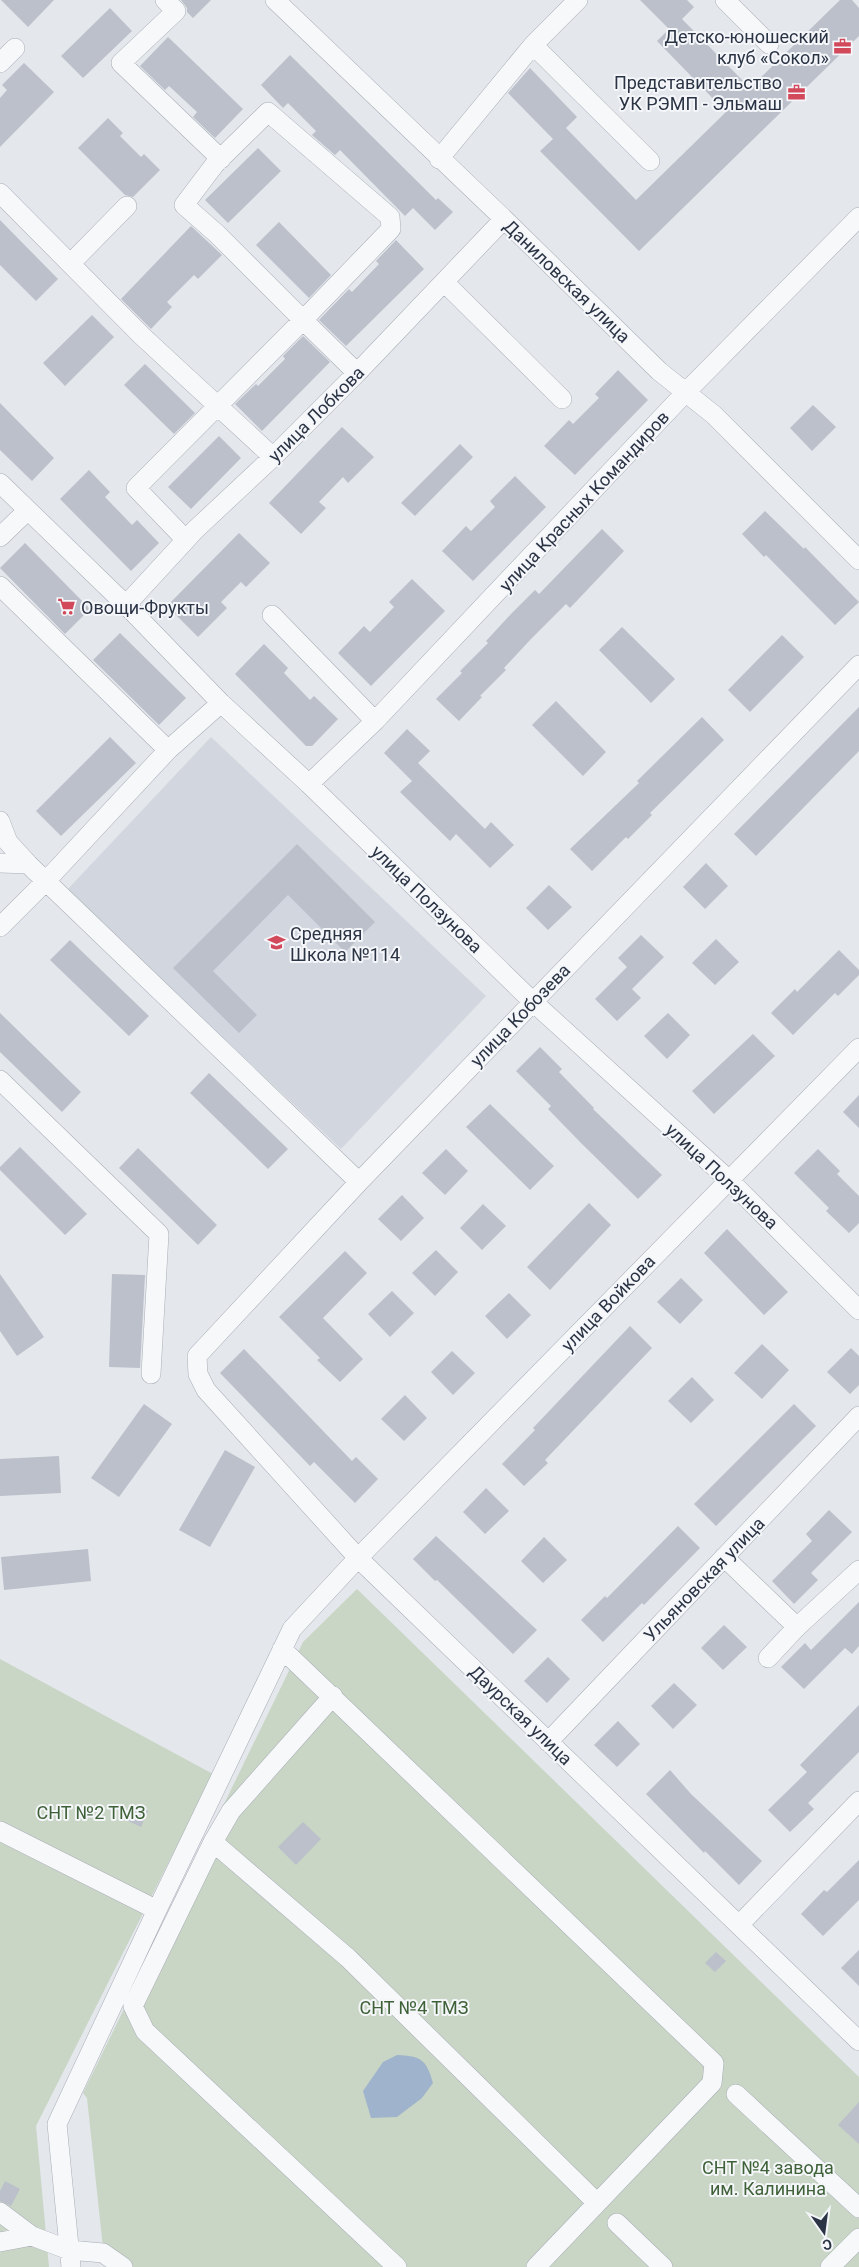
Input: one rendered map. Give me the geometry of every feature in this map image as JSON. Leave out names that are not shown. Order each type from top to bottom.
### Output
[{"type":"street","points":[[165,0],[176,11],[122,63],[221,159]]},
{"type":"street","name":"Даниловская улица","points":[[275,0],[439,159],[504,219],[659,371],[714,415],[859,560]]},
{"type":"street","points":[[439,159],[533,45],[578,0]]},
{"type":"street","points":[[725,0],[769,44]]},
{"type":"street","points":[[533,45],[650,161]]},
{"type":"street","points":[[0,63],[15,48]]},
{"type":"street","points":[[186,540],[136,488],[303,320],[391,229],[390,217],[268,112],[221,159],[184,205],[217,234],[303,320],[357,373]]},
{"type":"street","points":[[0,193],[142,336],[273,457]]},
{"type":"street","points":[[71,263],[126,206]]},
{"type":"street","name":"улица Красных Командиров","points":[[309,784],[375,721],[686,394],[859,217]]},
{"type":"street","name":"улица Лобкова","points":[[126,605],[186,540],[357,373],[504,219]]},
{"type":"street","points":[[444,282],[562,399]]},
{"type":"street","name":"улица Ползунова","points":[[0,483],[126,605],[221,703],[309,784],[532,1002],[729,1180],[859,1310]]},
{"type":"street","points":[[0,537],[28,510]]},
{"type":"street","points":[[0,586],[168,750]]},
{"type":"street","points":[[272,616],[375,721]]},
{"type":"street","name":"улица Кобозева","points":[[198,1374],[197,1356],[359,1182],[859,665]]},
{"type":"street","points":[[0,927],[46,882],[168,750],[221,703]]},
{"type":"street","points":[[0,821],[8,842],[28,864],[359,1182]]},
{"type":"street","points":[[0,863],[28,864]]},
{"type":"street","name":"улица Войкова","points":[[70,2259],[57,2124],[292,1629],[358,1558],[859,1048]]},
{"type":"street","points":[[0,1080],[158,1234],[152,1374]]},
{"type":"street","name":"Даурская улица","points":[[198,1374],[206,1390],[358,1558],[859,2041]]},
{"type":"street","name":"Ульяновская улица","points":[[548,1742],[859,1416]]},
{"type":"street","points":[[724,1558],[797,1627]]},
{"type":"street","points":[[768,1658],[797,1627],[859,1570]]},
{"type":"street","points":[[282,1649],[714,2063],[712,2083],[536,2267]]},
{"type":"street","points":[[333,1696],[231,1811],[213,1842],[133,2006],[145,2031],[397,2267]]},
{"type":"street","points":[[739,1925],[859,1801]]},
{"type":"street","points":[[0,1831],[157,1910]]},
{"type":"street","points":[[213,1842],[348,1958],[597,2203]]},
{"type":"street","points":[[736,2094],[859,2208]]},
{"type":"street","points":[[0,2212],[32,2236],[70,2259],[103,2252],[123,2267]]},
{"type":"street","points":[[617,2223],[663,2267]]},
{"type":"street","points":[[0,2242],[32,2236]]},
{"type":"street","points":[[830,2267],[859,2238]]},
{"type":"shaded area","name":"Средняя Школа №114","points":[[211,737],[486,996],[341,1149],[67,890]]},
{"type":"green space","name":"СНТ №4 ТМЗ","points":[[357,1589],[859,2077],[859,2267],[105,2267],[87,2098],[83,2093],[303,1642]]},
{"type":"green space","name":"СНТ №2 ТМЗ","points":[[0,1659],[213,1774],[36,2126],[49,2267],[0,2267]]},
{"type":"water","points":[[397,2055],[412,2056],[421,2060],[428,2069],[433,2083],[422,2098],[397,2117],[371,2118],[363,2091],[383,2062]]},
{"type":"building","points":[[1,0],[54,0],[28,27]]},
{"type":"building","points":[[181,0],[211,0],[193,18],[187,12],[187,8]]},
{"type":"building","points":[[640,0],[687,0],[694,7],[682,19],[750,88],[840,0],[852,0],[859,8],[859,36],[639,251],[540,151],[553,139],[508,93],[530,68],[577,117],[566,128],[636,200],[726,112],[657,41],[669,29]]},
{"type":"building","points":[[110,8],[132,31],[83,78],[61,56]]},
{"type":"building","points":[[168,37],[243,109],[215,138],[193,117],[197,112],[169,86],[165,90],[140,66]]},
{"type":"building","points":[[290,55],[436,200],[438,198],[453,212],[435,230],[413,208],[405,216],[340,150],[335,155],[312,135],[316,131],[288,103],[283,108],[261,85]]},
{"type":"building","points":[[24,63],[54,92],[0,147],[0,98],[7,90],[2,85]]},
{"type":"building","points":[[108,118],[123,133],[120,136],[141,157],[144,154],[160,170],[133,197],[125,195],[78,148]]},
{"type":"building","points":[[258,148],[281,171],[228,223],[205,200]]},
{"type":"building","points":[[0,220],[58,279],[36,301],[0,265]]},
{"type":"building","points":[[279,222],[331,275],[309,298],[256,245]]},
{"type":"building","points":[[191,226],[222,255],[198,279],[194,275],[167,302],[172,307],[151,329],[121,299]]},
{"type":"building","points":[[396,240],[424,269],[346,346],[319,320],[349,289],[352,292],[379,264],[376,261]]},
{"type":"building","points":[[92,315],[114,337],[65,386],[43,363]]},
{"type":"building","points":[[303,336],[330,362],[262,431],[235,404],[256,384],[258,386],[285,359],[283,356]]},
{"type":"building","points":[[145,364],[195,413],[174,434],[124,385]]},
{"type":"building","points":[[618,370],[648,400],[575,475],[544,446],[569,420],[573,424],[599,398],[595,394]]},
{"type":"building","points":[[0,403],[54,458],[32,481],[0,450]]},
{"type":"building","points":[[813,405],[836,427],[812,451],[790,428]]},
{"type":"building","points":[[342,427],[374,457],[348,483],[343,477],[319,502],[326,508],[301,534],[269,503]]},
{"type":"building","points":[[219,436],[241,458],[191,509],[168,487]]},
{"type":"building","points":[[460,444],[473,457],[415,516],[401,503]]},
{"type":"building","points":[[89,470],[110,492],[105,497],[132,525],[137,520],[159,543],[131,571],[60,499]]},
{"type":"building","points":[[515,476],[546,507],[473,581],[442,551],[466,526],[471,531],[495,507],[490,501]]},
{"type":"building","points":[[765,511],[804,549],[805,547],[859,602],[835,625],[766,555],[764,557],[742,534]]},
{"type":"building","points":[[602,529],[624,551],[570,608],[566,604],[531,639],[504,668],[506,670],[459,721],[436,699],[462,673],[460,671],[488,643],[486,641],[511,614],[535,590],[539,594]]},
{"type":"building","points":[[239,533],[270,563],[246,587],[241,582],[221,602],[227,608],[198,637],[167,606]]},
{"type":"building","points":[[25,543],[90,609],[65,634],[0,568]]},
{"type":"building","points":[[412,579],[445,611],[371,686],[338,653],[364,626],[370,632],[394,607],[389,602]]},
{"type":"building","points":[[622,627],[675,679],[651,703],[599,650]]},
{"type":"building","points":[[120,633],[186,698],[159,725],[93,660]]},
{"type":"building","points":[[782,635],[804,657],[750,712],[728,690]]},
{"type":"building","points":[[264,644],[288,668],[284,673],[310,700],[314,696],[338,719],[312,746],[306,746],[235,674]]},
{"type":"building","points":[[556,701],[606,752],[583,776],[532,725]]},
{"type":"building","points":[[859,707],[859,751],[756,856],[734,834]]},
{"type":"building","points":[[702,717],[724,740],[650,813],[652,815],[628,839],[626,837],[592,871],[570,849],[639,783],[637,781]]},
{"type":"building","points":[[407,729],[430,751],[418,763],[485,829],[491,822],[514,845],[490,868],[456,834],[450,841],[400,792],[412,781],[384,753]]},
{"type":"building","points":[[110,737],[136,763],[61,836],[36,811]]},
{"type":"building","points":[[297,844],[375,922],[345,952],[288,895],[213,971],[257,1015],[239,1033],[173,968]]},
{"type":"building","points":[[706,863],[728,886],[705,909],[683,887]]},
{"type":"building","points":[[549,885],[572,907],[548,930],[526,908]]},
{"type":"building","points":[[641,935],[664,957],[632,989],[641,998],[617,1021],[595,999],[627,967],[618,958]]},
{"type":"building","points":[[716,939],[739,962],[715,985],[692,963]]},
{"type":"building","points":[[70,940],[149,1016],[129,1036],[50,960]]},
{"type":"building","points":[[839,950],[859,970],[859,975],[838,996],[835,993],[793,1035],[771,1013],[795,989],[797,992]]},
{"type":"building","points":[[0,1013],[81,1092],[62,1112],[0,1052]]},
{"type":"building","points":[[668,1013],[690,1035],[667,1059],[644,1036]]},
{"type":"building","points":[[753,1034],[775,1056],[714,1114],[692,1091]]},
{"type":"building","points":[[540,1047],[562,1069],[559,1072],[593,1109],[662,1175],[638,1199],[548,1109],[551,1106],[516,1071]]},
{"type":"building","points":[[209,1073],[288,1149],[268,1169],[190,1093]]},
{"type":"building","points":[[859,1095],[859,1128],[843,1112]]},
{"type":"building","points":[[490,1104],[554,1166],[530,1190],[466,1127]]},
{"type":"building","points":[[20,1147],[87,1214],[65,1235],[0,1170],[0,1167]]},
{"type":"building","points":[[138,1148],[217,1225],[198,1245],[119,1168]]},
{"type":"building","points":[[446,1149],[468,1171],[445,1195],[422,1173]]},
{"type":"building","points":[[818,1149],[840,1171],[837,1174],[859,1196],[859,1223],[849,1233],[826,1211],[829,1208],[794,1173]]},
{"type":"building","points":[[402,1195],[424,1218],[401,1241],[378,1219]]},
{"type":"building","points":[[589,1203],[611,1225],[550,1290],[527,1267]]},
{"type":"building","points":[[483,1204],[506,1226],[482,1250],[460,1228]]},
{"type":"building","points":[[727,1229],[788,1292],[764,1315],[704,1253]]},
{"type":"building","points":[[436,1250],[458,1272],[435,1296],[412,1273]]},
{"type":"building","points":[[345,1251],[367,1273],[323,1318],[363,1359],[340,1382],[317,1360],[320,1358],[279,1317]]},
{"type":"building","points":[[0,1274],[44,1337],[17,1356],[0,1331]]},
{"type":"building","points":[[112,1274],[145,1275],[140,1368],[109,1367]]},
{"type":"building","points":[[681,1278],[703,1300],[680,1324],[657,1302]]},
{"type":"building","points":[[392,1291],[414,1313],[390,1337],[368,1314]]},
{"type":"building","points":[[509,1293],[531,1315],[507,1339],[485,1316]]},
{"type":"building","points":[[630,1326],[652,1348],[545,1460],[548,1463],[524,1486],[502,1464],[535,1430],[533,1428]]},
{"type":"building","points":[[762,1344],[789,1370],[762,1399],[734,1373]]},
{"type":"building","points":[[851,1348],[859,1356],[859,1385],[850,1394],[827,1372]]},
{"type":"building","points":[[244,1349],[352,1461],[356,1457],[378,1479],[355,1503],[314,1462],[310,1466],[220,1373]]},
{"type":"building","points":[[452,1351],[475,1373],[453,1395],[431,1372]]},
{"type":"building","points":[[692,1377],[714,1400],[691,1423],[668,1401]]},
{"type":"building","points":[[405,1395],[427,1418],[404,1441],[381,1419]]},
{"type":"building","points":[[144,1404],[172,1424],[119,1497],[91,1478]]},
{"type":"building","points":[[794,1404],[816,1426],[716,1526],[694,1504]]},
{"type":"building","points":[[225,1450],[255,1467],[210,1547],[179,1530]]},
{"type":"building","points":[[59,1456],[61,1493],[0,1496],[0,1459]]},
{"type":"building","points":[[486,1488],[509,1511],[485,1534],[463,1512]]},
{"type":"building","points":[[829,1510],[852,1532],[811,1573],[818,1580],[794,1604],[772,1581],[812,1541],[806,1534]]},
{"type":"building","points":[[678,1526],[700,1548],[644,1605],[642,1603],[603,1642],[581,1620],[605,1596],[607,1598]]},
{"type":"building","points":[[436,1536],[537,1630],[513,1654],[413,1559]]},
{"type":"building","points":[[544,1537],[567,1560],[543,1583],[521,1561]]},
{"type":"building","points":[[88,1549],[91,1581],[4,1590],[1,1557]]},
{"type":"building","points":[[859,1602],[859,1646],[852,1654],[845,1648],[804,1689],[781,1667],[805,1643],[811,1650]]},
{"type":"building","points":[[724,1625],[747,1647],[723,1670],[701,1648]]},
{"type":"building","points":[[548,1657],[570,1679],[547,1703],[524,1681]]},
{"type":"building","points":[[674,1683],[697,1705],[673,1729],[651,1706]]},
{"type":"building","points":[[859,1705],[859,1752],[808,1803],[814,1809],[790,1832],[768,1810],[807,1772],[800,1765]]},
{"type":"building","points":[[618,1721],[640,1744],[617,1767],[594,1745]]},
{"type":"building","points":[[670,1770],[691,1794],[762,1861],[739,1885],[705,1851],[704,1853],[646,1794]]},
{"type":"building","points":[[131,1804],[148,1811],[141,1827],[124,1819]]},
{"type":"building","points":[[303,1822],[321,1839],[296,1865],[278,1847]]},
{"type":"building","points":[[859,1860],[859,1900],[823,1936],[801,1914],[824,1890],[827,1892]]},
{"type":"building","points":[[859,1950],[859,1986],[841,1968]]},
{"type":"building","points":[[716,1952],[726,1961],[715,1972],[705,1963]]},
{"type":"building","points":[[859,2102],[859,2144],[838,2125]]},
{"type":"building","points":[[5,2181],[20,2189],[11,2206],[0,2201],[0,2191]]},
{"type":"place","name":"Детско-юношеский клуб «Сокол»","points":[[843,46]]},
{"type":"place","name":"Представительство УК РЭМП - Эльмаш","points":[[796,92]]},
{"type":"place","name":"Овощи-Фрукты","points":[[67,607]]},
{"type":"place","name":"Средняя Школа №114","points":[[276,943]]},
{"type":"park label","name":"СНТ №4 завода им. Калинина","points":[[768,2177]]}]
